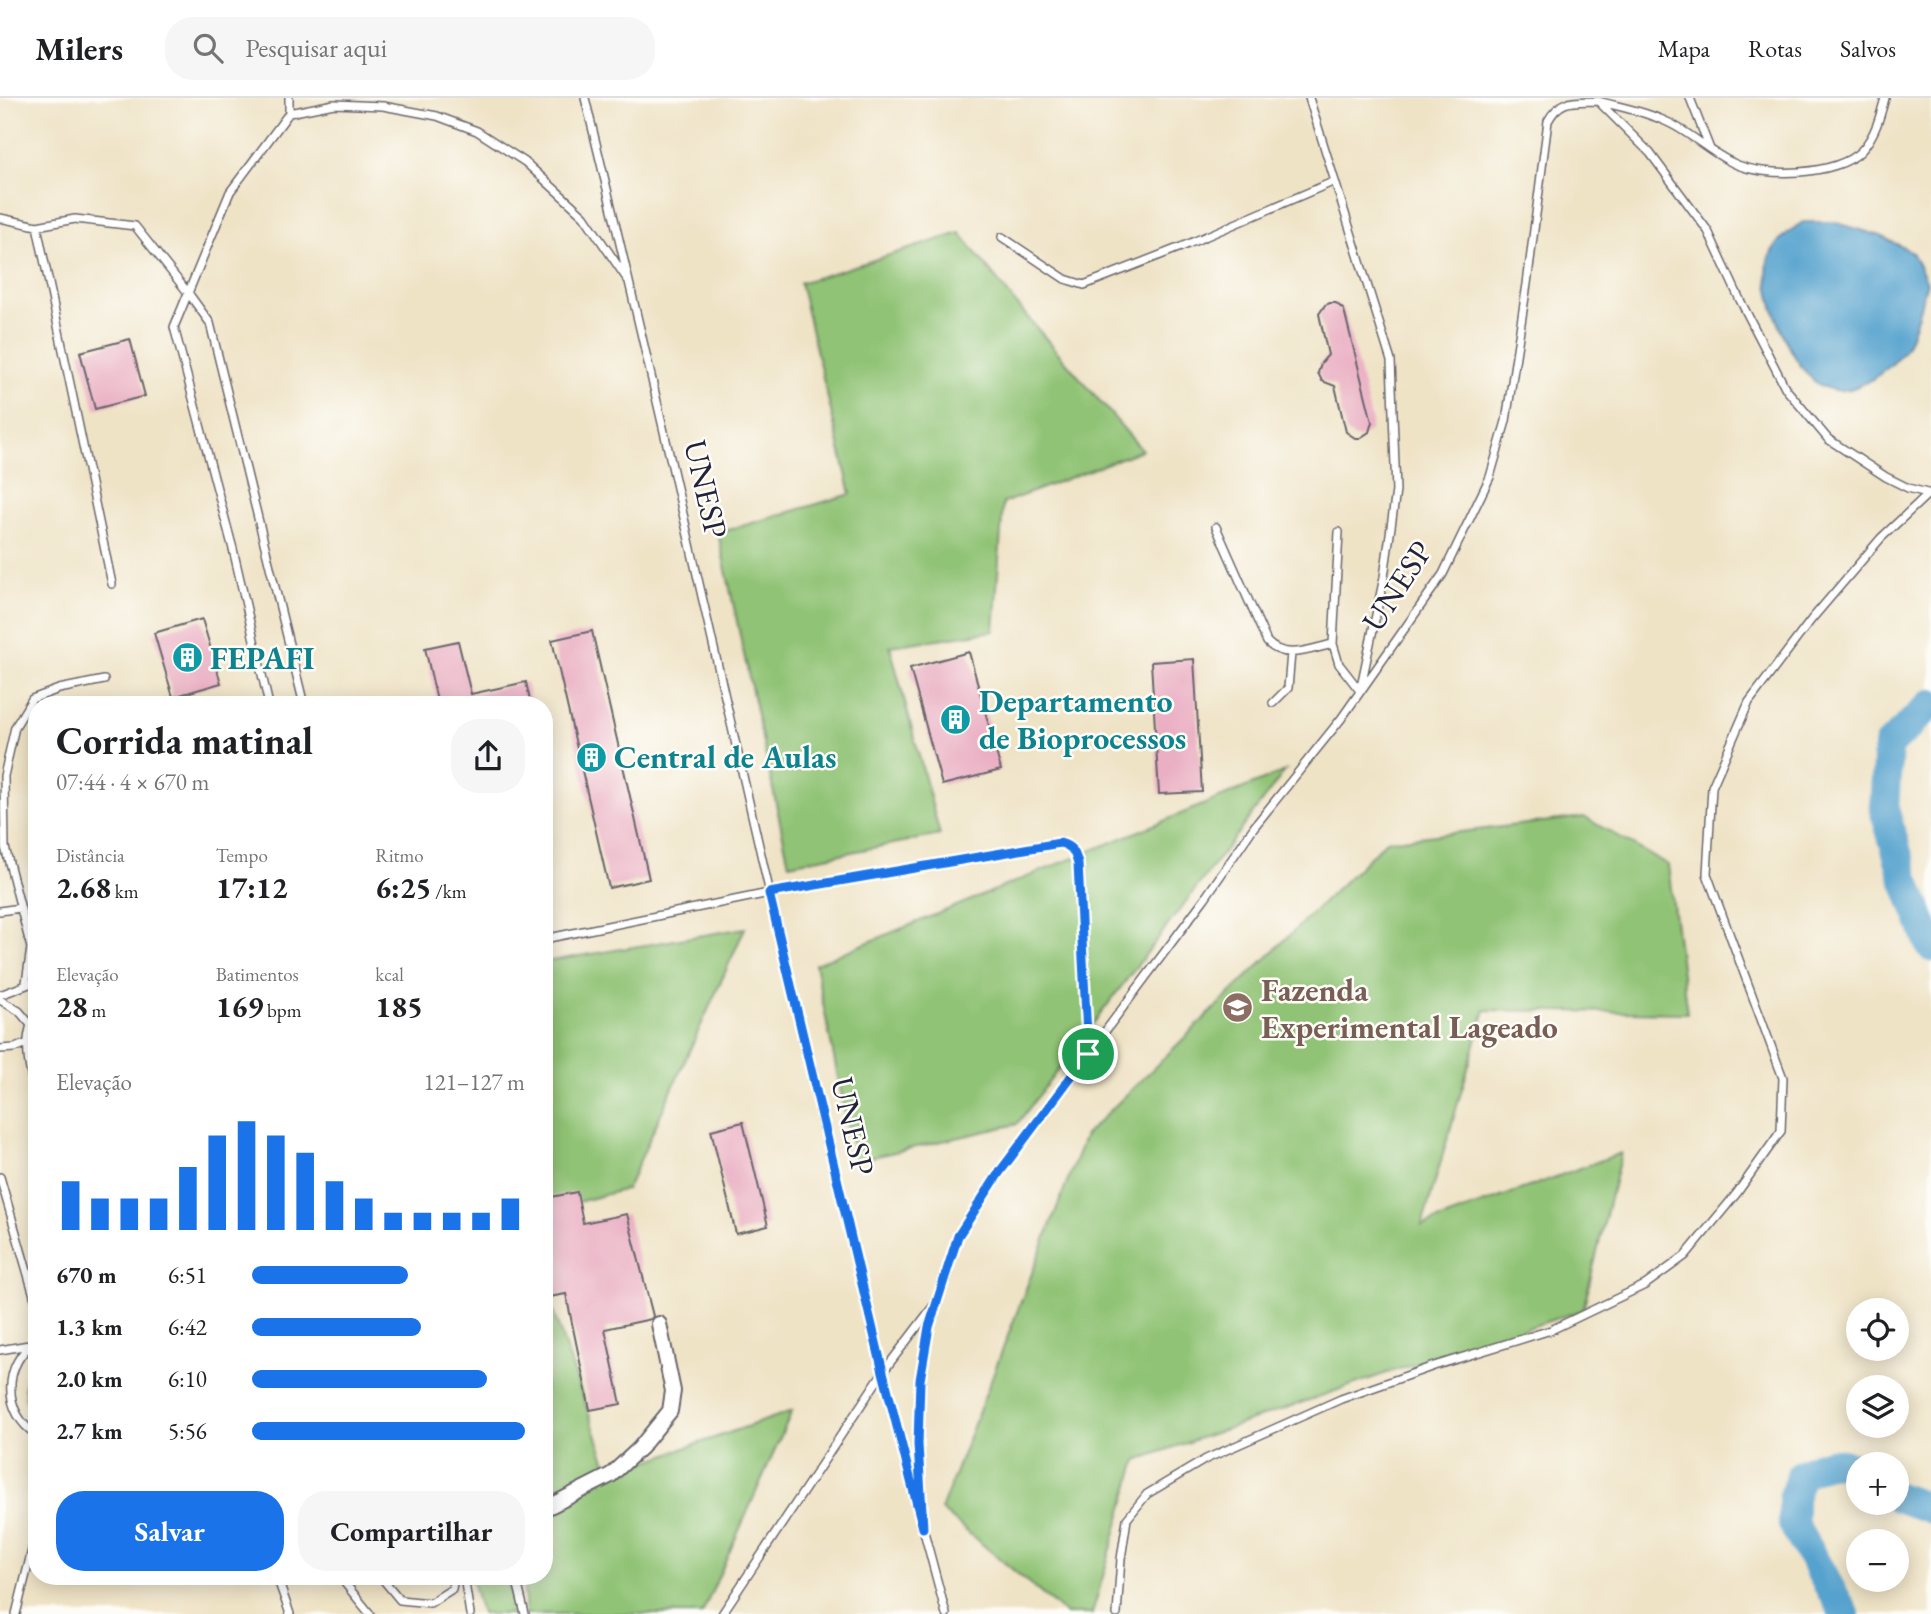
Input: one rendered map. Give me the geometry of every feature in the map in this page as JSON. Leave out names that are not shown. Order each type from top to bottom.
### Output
[{"type":"street","points":[[553,1504],[611,1475],[640,1448],[670,1411],[673,1391],[659,1324]]},
{"type":"lane","points":[[267,696],[233,549],[174,327],[230,192],[289,113],[289,98]]},
{"type":"lane","name":"UNESP","points":[[585,98],[631,285],[769,893],[883,1372],[946,1614]]},
{"type":"lane","points":[[1309,98],[1391,361],[1396,491],[1384,577],[1360,691]]},
{"type":"lane","points":[[1690,98],[1711,149]]},
{"type":"lane","points":[[1596,99],[1665,121],[1735,164],[1762,171],[1801,173],[1838,164],[1860,152],[1877,127],[1885,98]]},
{"type":"lane","points":[[1596,99],[1650,153],[1708,231],[1786,389],[1828,439],[1886,477],[1908,488],[1930,494]]},
{"type":"lane","name":"UNESP","points":[[923,1528],[918,1444],[920,1380],[929,1327],[958,1236],[999,1173],[1205,898],[1254,827],[1341,719],[1443,574],[1490,477],[1506,421],[1548,121],[1556,108],[1566,103],[1596,99]]},
{"type":"lane","points":[[289,113],[334,104],[383,106],[437,116],[477,131],[525,162],[584,216],[631,285]]},
{"type":"lane","points":[[1002,237],[1065,279],[1084,285],[1335,181]]},
{"type":"lane","points":[[0,218],[37,226],[75,219],[135,226],[210,323],[302,696]]},
{"type":"lane","points":[[37,226],[112,584]]},
{"type":"lane","points":[[1117,1614],[1121,1559],[1128,1519],[1147,1494],[1206,1459],[1341,1399],[1434,1366],[1551,1330],[1645,1285],[1685,1256],[1745,1183],[1781,1131],[1783,1078],[1707,874],[1712,787],[1749,702],[1811,620],[1872,548],[1930,494]]},
{"type":"lane","points":[[1216,527],[1267,642],[1275,650],[1291,653],[1333,644]]},
{"type":"lane","points":[[1339,532],[1333,644],[1339,664],[1360,691]]},
{"type":"lane","points":[[1272,704],[1288,688],[1291,653]]},
{"type":"lane","points":[[39,696],[59,688],[104,680]]},
{"type":"lane","points":[[28,706],[15,727],[2,789],[5,848],[28,937]]},
{"type":"lane","points":[[553,937],[769,893],[1060,843],[1074,851],[1078,864],[1088,1054]]},
{"type":"lane","points":[[0,911],[20,908]]},
{"type":"lane","points":[[0,995],[26,983],[28,969]]},
{"type":"lane","points":[[0,1000],[28,1019]]},
{"type":"lane","points":[[0,1049],[15,1048],[27,1043],[28,1049]]},
{"type":"lane","points":[[0,1177],[28,1275]]},
{"type":"lane","name":"UNESP","points":[[722,1614],[883,1372],[939,1298]]},
{"type":"lane","points":[[0,1350],[28,1344]]},
{"type":"lane","points":[[28,1348],[13,1370],[10,1386],[11,1401],[18,1418],[28,1427]]},
{"type":"lane","points":[[0,1401],[11,1401]]},
{"type":"lane","points":[[16,1614],[28,1566]]},
{"type":"lane","points":[[280,1585],[290,1614]]},
{"type":"lane","points":[[346,1585],[370,1614]]},
{"type":"lane","points":[[388,1585],[400,1600],[430,1603],[452,1589],[453,1585]]},
{"type":"lane","points":[[465,1585],[470,1614]]},
{"type":"lane","points":[[518,1585],[524,1614]]},
{"type":"green space","points":[[960,233],[1017,305],[1142,450],[1003,503],[994,631],[890,646],[940,835],[789,864],[718,533],[851,494],[800,283]]},
{"type":"green space","points":[[1285,771],[1017,1124],[855,1161],[815,964]]},
{"type":"green space","points":[[1584,817],[1668,865],[1687,1013],[1485,1010],[1422,1226],[1621,1153],[1583,1310],[1384,1374],[1137,1460],[1092,1614],[1066,1614],[941,1510],[1085,1135],[1386,841]]},
{"type":"green space","points":[[745,928],[627,1189],[553,1209],[553,960]]},
{"type":"green space","points":[[553,1312],[610,1474],[792,1411],[702,1614],[526,1614],[524,1585],[553,1585]]},
{"type":"green space","points":[[28,1373],[28,1404],[25,1396]]},
{"type":"green space","points":[[473,1585],[509,1585],[516,1614],[481,1614]]},
{"type":"water","points":[[1803,222],[1834,222],[1881,236],[1912,252],[1927,282],[1905,349],[1894,363],[1879,375],[1853,388],[1831,389],[1813,379],[1790,349],[1773,308],[1767,270],[1770,256],[1780,240]]},
{"type":"building","points":[[1336,303],[1344,310],[1372,422],[1369,432],[1360,438],[1346,432],[1335,386],[1322,381],[1318,373],[1321,363],[1328,355],[1319,314],[1325,305]]},
{"type":"building","points":[[130,339],[145,396],[95,409],[80,352]]},
{"type":"building","name":"FEPAFI","points":[[202,619],[221,683],[173,696],[154,633]]},
{"type":"building","name":"Central de Aulas","points":[[592,631],[649,879],[609,888],[552,640]]},
{"type":"building","points":[[458,641],[471,694],[526,682],[529,696],[436,696],[425,648]]},
{"type":"building","name":"Departamento de Bioprocessos","points":[[969,652],[1001,770],[942,785],[910,668]]},
{"type":"building","points":[[1194,659],[1202,792],[1159,794],[1151,662]]},
{"type":"building","points":[[743,1122],[768,1226],[736,1234],[711,1130]]},
{"type":"building","points":[[577,1192],[583,1223],[627,1214],[653,1316],[651,1319],[605,1329],[621,1404],[590,1410],[566,1294],[553,1296],[553,1197]]},
{"type":"waterway","points":[[1931,704],[1888,746],[1884,809],[1905,879],[1931,947]]},
{"type":"waterway","points":[[1845,1614],[1793,1524],[1793,1498],[1801,1475],[1829,1463],[1846,1466]]},
{"type":"waterway","points":[[1909,1501],[1931,1509]]},
{"type":"place","name":"FEPAFI","points":[[187,658]]},
{"type":"place","name":"Departamento de Bioprocessos","points":[[956,719]]},
{"type":"place","name":"Central de Aulas","points":[[591,757]]},
{"type":"place","name":"Fazenda Experimental Lageado","points":[[1238,1008]]},
{"type":"route","points":[[1060,843],[1067,845],[1074,851],[1078,864],[1088,1054],[999,1173],[958,1236],[929,1327],[920,1380],[918,1444],[923,1528],[883,1372],[769,893],[1060,843]]}]
